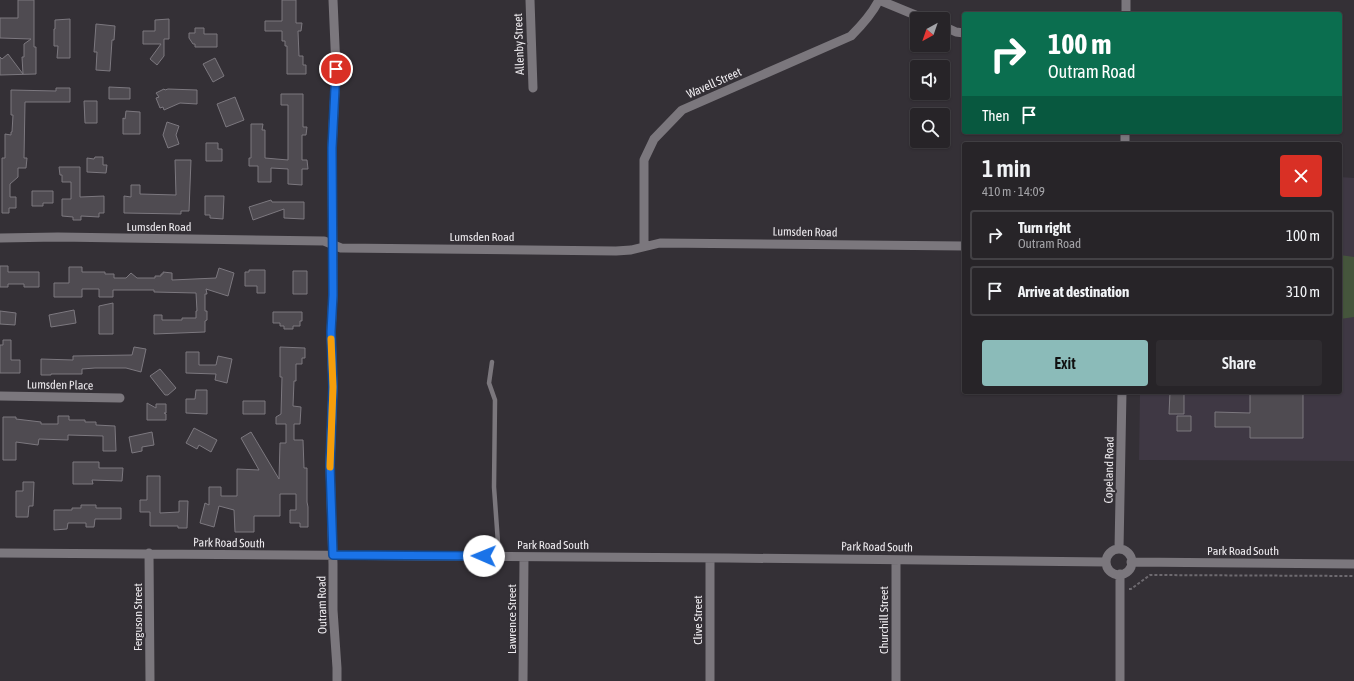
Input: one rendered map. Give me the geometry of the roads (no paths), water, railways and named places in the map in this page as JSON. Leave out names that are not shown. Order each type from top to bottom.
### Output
[{"type":"street","name":"Outram Road","points":[[333,0],[336,69],[332,148],[333,244],[331,332],[333,387],[330,465],[333,610],[337,681]]},
{"type":"street","name":"Allenby Street","points":[[530,0],[533,88]]},
{"type":"street","points":[[879,0],[910,13]]},
{"type":"street","name":"Wavell Street","points":[[644,246],[644,160],[654,139],[682,110],[851,36],[862,25],[879,0]]},
{"type":"street","points":[[1126,0],[1126,12]]},
{"type":"street","points":[[950,29],[962,33]]},
{"type":"street","name":"Lumsden Road","points":[[0,238],[247,239],[324,241],[341,248],[616,251],[631,250],[660,243],[962,246]]},
{"type":"street","name":"Copeland Road","points":[[1119,549],[1122,394]]},
{"type":"street","name":"Lumsden Place","points":[[0,396],[120,398]]},
{"type":"street","points":[[1119,549],[1126,552],[1131,558],[1129,569],[1123,574],[1115,574],[1108,570],[1106,562],[1110,553],[1119,549]]},
{"type":"street","name":"Park Road South","points":[[0,553],[149,553],[1106,562]]},
{"type":"street","name":"Ferguson Street","points":[[149,553],[150,681]]},
{"type":"street","name":"Lawrence Street","points":[[523,681],[524,557]]},
{"type":"street","name":"Clive Street","points":[[710,558],[710,681]]},
{"type":"street","name":"Churchill Street","points":[[896,560],[896,681]]},
{"type":"street","name":"Park Road South","points":[[1131,562],[1354,564]]},
{"type":"street","points":[[1120,574],[1120,681]]},
{"type":"lane","points":[[492,362],[489,383],[495,400],[494,487],[499,556]]}]
